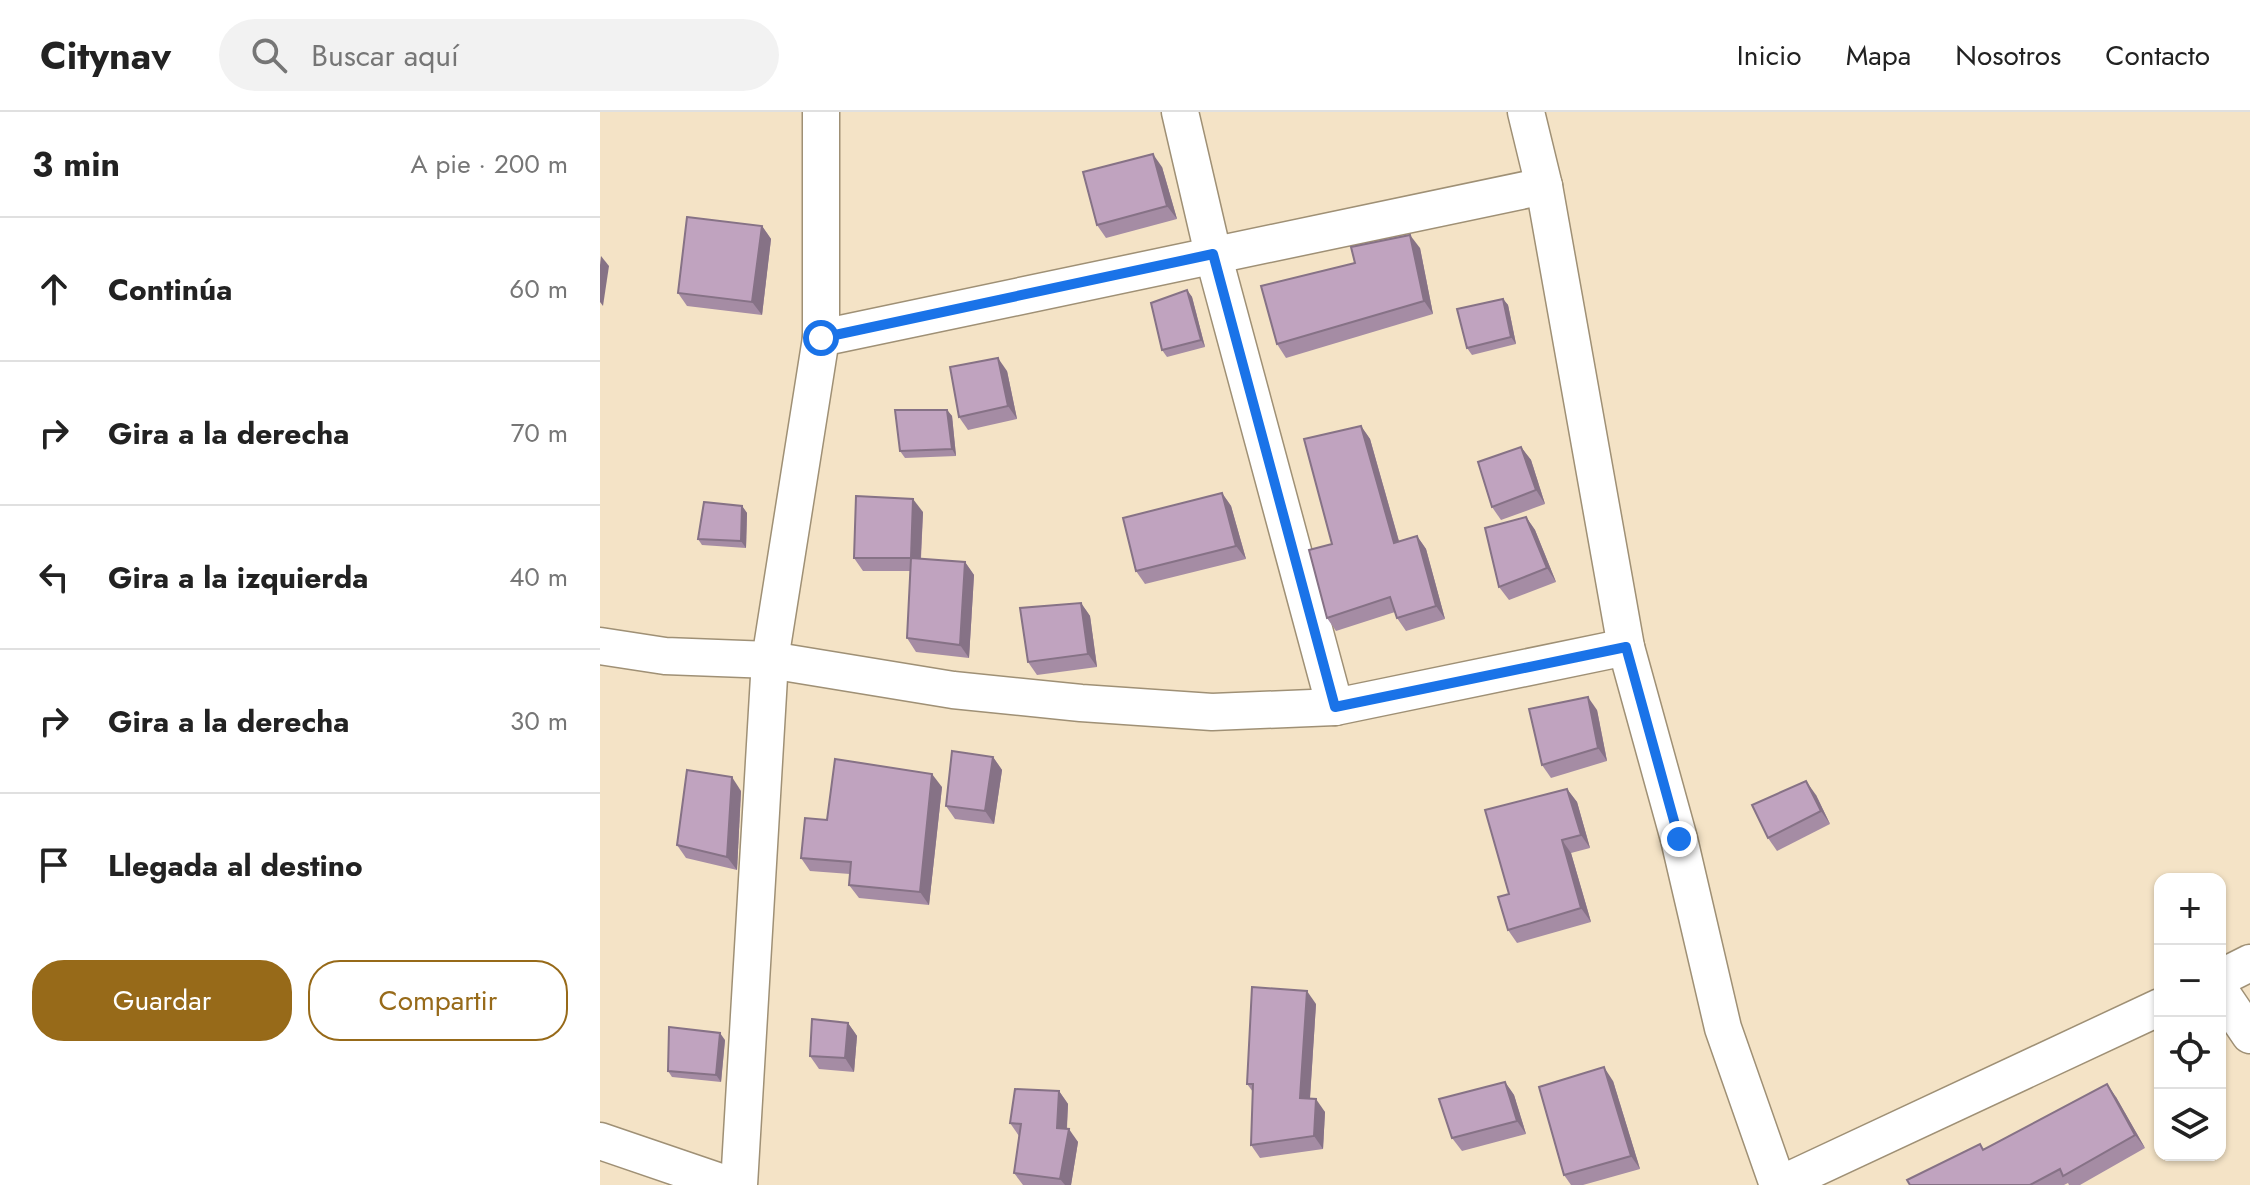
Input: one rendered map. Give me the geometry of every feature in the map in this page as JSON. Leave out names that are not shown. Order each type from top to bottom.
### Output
[{"type":"street","points":[[739,1185],[770,660],[821,338],[821,112]]},
{"type":"street","points":[[1180,112],[1213,254],[1335,707]]},
{"type":"street","points":[[1526,112],[1544,186],[1626,647],[1679,839],[1723,1028],[1778,1185],[2154,1010]]},
{"type":"street","points":[[821,338],[1544,186]]},
{"type":"street","points":[[600,646],[665,656],[770,660],[953,690],[1212,712],[1335,707],[1626,647]]},
{"type":"street","points":[[2226,975],[2250,963]]},
{"type":"street","points":[[2226,1000],[2250,1035]]},
{"type":"street","points":[[600,1141],[729,1185]]},
{"type":"building","points":[[1153,154],[1167,206],[1097,225],[1083,172]]},
{"type":"building","points":[[687,217],[762,226],[752,302],[678,293]]},
{"type":"building","points":[[1410,235],[1424,301],[1277,344],[1261,286],[1355,263],[1351,247]]},
{"type":"building","points":[[1187,290],[1201,340],[1162,350],[1151,303]]},
{"type":"building","points":[[1503,299],[1511,337],[1467,348],[1457,309]]},
{"type":"building","points":[[998,358],[1008,406],[959,417],[950,367]]},
{"type":"building","points":[[895,410],[947,410],[952,449],[900,451]]},
{"type":"building","points":[[1361,426],[1394,543],[1417,536],[1436,606],[1397,618],[1390,597],[1327,618],[1309,550],[1332,544],[1304,439]]},
{"type":"building","points":[[1521,447],[1536,490],[1492,507],[1478,462]]},
{"type":"building","points":[[1222,493],[1236,546],[1136,571],[1123,518]]},
{"type":"building","points":[[856,496],[913,499],[911,558],[854,558]]},
{"type":"building","points":[[704,502],[742,506],[741,541],[698,539]]},
{"type":"building","points":[[1526,517],[1547,568],[1499,587],[1485,528]]},
{"type":"building","points":[[911,558],[965,562],[960,645],[907,638]]},
{"type":"building","points":[[1081,603],[1088,654],[1028,662],[1020,608]]},
{"type":"building","points":[[1588,697],[1598,748],[1542,765],[1529,709]]},
{"type":"building","points":[[952,751],[993,757],[985,811],[946,806]]},
{"type":"building","points":[[835,759],[932,774],[920,892],[849,885],[851,862],[801,858],[805,818],[827,820]]},
{"type":"building","points":[[687,770],[732,777],[727,857],[677,845]]},
{"type":"building","points":[[1806,781],[1821,811],[1768,838],[1752,805]]},
{"type":"building","points":[[1567,789],[1581,835],[1562,840],[1581,908],[1508,930],[1498,897],[1509,894],[1485,810]]},
{"type":"building","points":[[1252,987],[1307,991],[1300,1098],[1316,1099],[1314,1136],[1251,1145],[1253,1084],[1247,1084]]},
{"type":"building","points":[[812,1019],[848,1023],[845,1058],[810,1056]]},
{"type":"building","points":[[669,1027],[720,1033],[716,1075],[668,1071]]},
{"type":"building","points":[[1604,1067],[1631,1156],[1564,1175],[1539,1087]]},
{"type":"building","points":[[1505,1082],[1517,1121],[1452,1138],[1439,1099]]},
{"type":"building","points":[[2107,1084],[2135,1135],[2063,1176],[2060,1169],[2030,1185],[1910,1185],[1907,1180],[1980,1144],[1983,1150]]},
{"type":"building","points":[[1015,1089],[1059,1091],[1057,1128],[1069,1129],[1060,1179],[1014,1173],[1021,1124],[1010,1123]]},
{"type":"route","points":[[821,338],[1213,254],[1335,707],[1626,647],[1679,839]]}]
